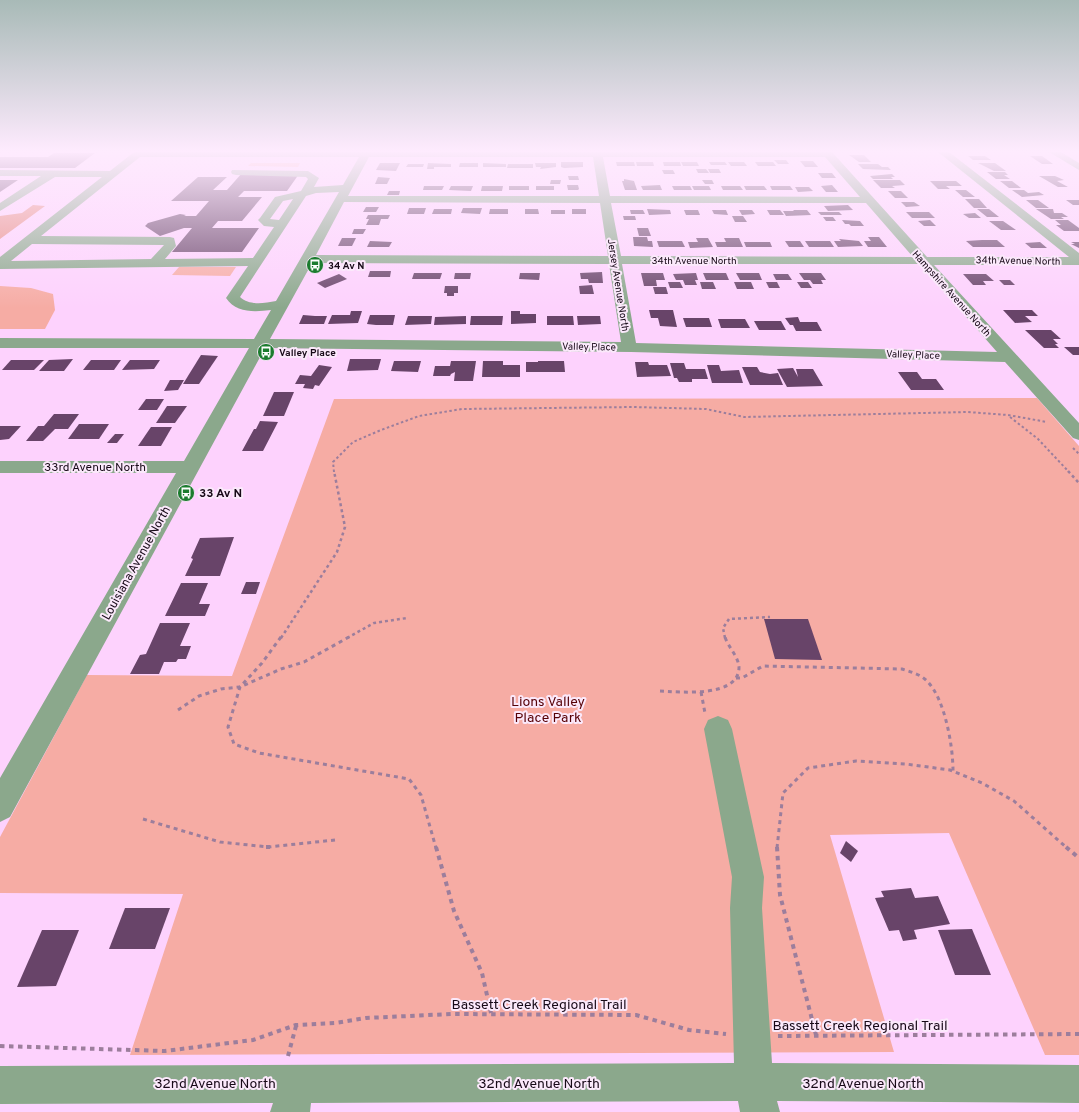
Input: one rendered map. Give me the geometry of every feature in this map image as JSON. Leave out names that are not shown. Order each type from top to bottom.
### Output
[{"type":"street","points":[[0,264],[75,204]]},
{"type":"street","points":[[275,204],[264,220],[268,223],[283,224]]},
{"type":"street","points":[[282,305],[246,306],[239,304],[233,298],[297,204]]},
{"type":"street","name":"Louisiana Avenue North","points":[[0,807],[339,204]]},
{"type":"street","name":"Jersey Avenue North","points":[[606,204],[629,346]]},
{"type":"street","name":"Hampshire Avenue North","points":[[872,204],[1009,357],[1074,439]]},
{"type":"street","points":[[1008,204],[1079,260]]},
{"type":"street","points":[[30,240],[170,241],[170,246],[155,263]]},
{"type":"street","name":"34th Avenue North","points":[[308,259],[1079,260]]},
{"type":"street","points":[[0,264],[258,262]]},
{"type":"street","name":"Valley Place","points":[[0,343],[260,343],[629,346],[1009,357]]},
{"type":"street","name":"33rd Avenue North","points":[[0,467],[190,467]]},
{"type":"street","points":[[712,722],[748,877],[746,908],[752,1036],[757,1097]]},
{"type":"street","name":"32nd Avenue North","points":[[0,1085],[293,1097],[757,1097],[1079,1084]]},
{"type":"path","points":[[491,1013],[482,973],[454,911],[421,795],[409,779],[259,753],[234,744],[228,727],[240,687],[262,663],[280,639],[337,552],[345,527],[337,492],[333,462],[353,442],[419,416],[462,409],[634,407],[706,409],[744,417],[968,412],[1008,415],[1050,422]]},
{"type":"path","points":[[1008,415],[1030,430],[1051,450],[1079,482]]},
{"type":"path","points":[[1074,439],[1079,454]]},
{"type":"path","points":[[660,691],[701,692],[722,689],[736,678],[739,670],[737,658],[726,642],[723,628],[729,619],[770,617]]},
{"type":"path","points":[[178,710],[199,696],[221,689],[240,687],[281,669],[304,662],[374,623],[407,618]]},
{"type":"path","points":[[736,678],[742,678],[763,666],[788,665],[902,669],[920,676],[929,683],[948,724],[953,771]]},
{"type":"path","points":[[701,692],[712,722]]},
{"type":"path","points":[[816,1035],[780,896],[777,847],[783,793],[808,768],[856,761],[906,764],[953,771],[982,783],[1014,801],[1079,858]]},
{"type":"path","points":[[143,819],[220,842],[268,847],[335,840]]},
{"type":"path","name":"Bassett Creek Regional Trail","points":[[0,1046],[165,1051],[253,1040],[296,1026],[336,1023],[366,1018],[491,1013],[636,1015],[689,1030],[752,1036],[1079,1034]]},
{"type":"path","points":[[293,1097],[287,1058],[296,1026]]},
{"type":"green space","points":[[179,267],[236,267],[230,276],[172,275]]},
{"type":"green space","points":[[0,286],[31,288],[53,294],[55,310],[45,329],[0,329]]},
{"type":"green space","name":"Lions Valley Place Park","points":[[1037,398],[1079,446],[1079,1055],[1045,1055],[949,833],[830,835],[894,1052],[130,1055],[183,894],[0,893],[0,837],[87,675],[232,676],[334,399]]},
{"type":"shaded area","points":[[33,205],[45,206],[0,239],[0,216],[22,213]]},
{"type":"building","points":[[206,204],[256,204],[242,221],[218,221],[212,228],[259,228],[242,252],[172,252],[192,228],[184,228],[160,236],[145,226],[148,223],[180,214],[186,215],[184,216],[196,216]]},
{"type":"building","points":[[903,204],[917,204],[920,206],[906,207]]},
{"type":"building","points":[[970,204],[983,204],[987,208],[974,208]]},
{"type":"building","points":[[1031,204],[1043,204],[1049,208],[1036,208]]},
{"type":"building","points":[[848,205],[853,210],[828,211],[824,206]]},
{"type":"building","points":[[366,207],[379,207],[376,212],[363,212]]},
{"type":"building","points":[[409,208],[426,208],[424,214],[407,214]]},
{"type":"building","points":[[463,208],[482,208],[480,214],[461,213]]},
{"type":"building","points":[[434,209],[452,209],[451,214],[432,214]]},
{"type":"building","points":[[490,209],[508,209],[508,214],[489,214]]},
{"type":"building","points":[[525,209],[538,209],[539,214],[525,214]]},
{"type":"building","points":[[572,209],[586,209],[586,214],[572,214]]},
{"type":"building","points":[[647,209],[670,210],[671,214],[649,215]]},
{"type":"building","points":[[977,209],[989,209],[999,217],[987,217]]},
{"type":"building","points":[[1036,209],[1053,209],[1054,213],[1062,213],[1068,217],[1061,217],[1064,219],[1051,219]]},
{"type":"building","points":[[551,210],[565,210],[565,214],[551,214]]},
{"type":"building","points":[[630,210],[643,210],[645,214],[631,214]]},
{"type":"building","points":[[684,210],[698,210],[700,215],[686,215]]},
{"type":"building","points":[[712,210],[726,210],[728,215],[714,214]]},
{"type":"building","points":[[739,210],[752,210],[755,214],[742,215]]},
{"type":"building","points":[[767,210],[780,210],[784,215],[770,215]]},
{"type":"building","points":[[807,210],[811,215],[786,216],[783,211]]},
{"type":"building","points":[[818,212],[839,212],[842,215],[821,215]]},
{"type":"building","points":[[906,212],[929,212],[935,218],[912,218]]},
{"type":"building","points":[[975,213],[981,218],[969,218],[963,214]]},
{"type":"building","points":[[368,215],[390,215],[388,219],[381,219],[379,225],[366,225],[369,219],[366,219]]},
{"type":"building","points":[[623,216],[635,216],[636,220],[624,220]]},
{"type":"building","points":[[732,216],[743,216],[747,222],[735,222]]},
{"type":"building","points":[[823,217],[833,217],[836,221],[826,221]]},
{"type":"building","points":[[842,220],[860,221],[864,226],[851,226],[849,224],[845,224]]},
{"type":"building","points":[[930,220],[936,226],[924,226],[918,221]]},
{"type":"building","points":[[1055,220],[1068,220],[1079,228],[1079,231],[1064,231],[1056,225],[1061,225]]},
{"type":"building","points":[[989,221],[1003,221],[1016,230],[1001,230]]},
{"type":"building","points":[[637,228],[648,228],[651,236],[639,236]]},
{"type":"building","points":[[354,229],[366,229],[363,234],[352,234]]},
{"type":"building","points":[[633,237],[647,237],[648,241],[652,241],[653,247],[634,246]]},
{"type":"building","points":[[868,237],[879,237],[887,247],[868,247],[864,241],[871,241]]},
{"type":"building","points":[[342,238],[356,238],[352,246],[338,246]]},
{"type":"building","points":[[696,238],[708,238],[713,247],[690,248],[688,242],[698,242]]},
{"type":"building","points":[[724,238],[739,238],[743,247],[717,247],[715,242],[726,242]]},
{"type":"building","points":[[839,239],[859,241],[863,246],[838,247],[834,241],[841,241]]},
{"type":"building","points":[[997,240],[1005,247],[973,247],[966,241]]},
{"type":"building","points":[[370,241],[392,242],[389,247],[367,247]]},
{"type":"building","points":[[657,241],[682,241],[685,247],[659,247]]},
{"type":"building","points":[[785,241],[800,241],[804,247],[789,247]]},
{"type":"building","points":[[805,241],[830,241],[834,247],[809,247]]},
{"type":"building","points":[[744,242],[770,242],[772,247],[746,247]]},
{"type":"building","points":[[1040,242],[1047,248],[1031,248],[1025,243]]},
{"type":"building","points":[[1071,242],[1079,242],[1079,248],[1071,244],[1075,244]]},
{"type":"building","points":[[370,271],[391,271],[390,277],[368,277]]},
{"type":"building","points":[[602,272],[603,283],[589,283],[588,279],[581,279],[580,273]]},
{"type":"building","points":[[414,273],[442,273],[440,279],[412,279]]},
{"type":"building","points":[[455,273],[471,273],[470,279],[454,279]]},
{"type":"building","points":[[520,273],[540,273],[539,280],[519,279]]},
{"type":"building","points":[[641,273],[663,273],[665,280],[656,280],[657,286],[644,286]]},
{"type":"building","points":[[696,273],[698,280],[695,280],[697,285],[685,285],[683,280],[676,280],[673,274]]},
{"type":"building","points":[[703,273],[726,273],[729,280],[706,280]]},
{"type":"building","points":[[736,273],[759,273],[762,280],[740,280]]},
{"type":"building","points":[[799,273],[821,273],[826,280],[821,280],[823,284],[813,284],[810,280],[804,280]]},
{"type":"building","points":[[339,274],[347,279],[325,288],[317,283]]},
{"type":"building","points":[[773,274],[788,274],[792,280],[776,280]]},
{"type":"building","points":[[963,274],[986,274],[994,281],[983,281],[986,285],[973,285]]},
{"type":"building","points":[[999,280],[1010,280],[1015,285],[1004,285]]},
{"type":"building","points":[[668,282],[680,282],[683,288],[670,288]]},
{"type":"building","points":[[700,282],[713,282],[716,289],[702,289]]},
{"type":"building","points":[[734,282],[751,282],[754,289],[737,289]]},
{"type":"building","points":[[766,282],[777,282],[780,288],[769,288]]},
{"type":"building","points":[[797,282],[808,282],[812,288],[801,288]]},
{"type":"building","points":[[592,285],[594,294],[580,294],[579,286]]},
{"type":"building","points":[[445,286],[458,286],[458,293],[454,293],[454,296],[447,296],[447,293],[444,293]]},
{"type":"building","points":[[653,287],[666,287],[668,294],[655,294]]},
{"type":"building","points":[[649,310],[673,310],[677,327],[660,326],[658,318],[651,318]]},
{"type":"building","points":[[1003,310],[1032,310],[1038,316],[1025,316],[1032,322],[1015,323]]},
{"type":"building","points":[[351,311],[362,311],[358,323],[328,324],[332,315],[350,315]]},
{"type":"building","points":[[511,311],[520,311],[520,314],[536,314],[536,323],[511,324]]},
{"type":"building","points":[[303,315],[327,316],[324,324],[299,324]]},
{"type":"building","points":[[370,315],[395,315],[393,325],[367,324]]},
{"type":"building","points":[[408,316],[432,316],[431,324],[405,325]]},
{"type":"building","points":[[466,316],[466,324],[434,325],[435,317]]},
{"type":"building","points":[[471,316],[503,316],[502,325],[470,325]]},
{"type":"building","points":[[547,316],[573,316],[574,325],[547,325]]},
{"type":"building","points":[[577,316],[600,316],[601,324],[578,325]]},
{"type":"building","points":[[798,317],[800,322],[817,322],[822,331],[796,331],[793,325],[790,325],[785,318]]},
{"type":"building","points":[[683,318],[709,318],[712,327],[686,327]]},
{"type":"building","points":[[718,319],[745,319],[750,328],[721,328]]},
{"type":"building","points":[[754,321],[781,321],[786,330],[759,330]]},
{"type":"building","points":[[1025,330],[1051,330],[1061,339],[1053,339],[1058,344],[1055,344],[1059,348],[1044,348]]},
{"type":"building","points":[[1064,347],[1079,347],[1079,355],[1073,355]]},
{"type":"building","points":[[201,355],[218,356],[199,384],[183,384]]},
{"type":"building","points":[[73,359],[64,371],[39,371],[49,360]]},
{"type":"building","points":[[350,359],[381,359],[378,370],[347,371]]},
{"type":"building","points":[[11,360],[44,360],[34,370],[2,370]]},
{"type":"building","points":[[91,360],[121,360],[114,370],[83,370]]},
{"type":"building","points":[[130,360],[160,360],[154,369],[122,370]]},
{"type":"building","points":[[394,361],[421,361],[418,372],[391,371]]},
{"type":"building","points":[[451,361],[476,361],[473,381],[454,381],[455,372],[450,376],[433,376],[435,366],[450,366]]},
{"type":"building","points":[[483,361],[503,361],[503,365],[520,365],[520,377],[482,377]]},
{"type":"building","points":[[564,361],[565,372],[526,372],[526,362]]},
{"type":"building","points":[[635,362],[648,362],[649,365],[667,365],[671,376],[637,377]]},
{"type":"building","points":[[670,363],[684,363],[686,369],[705,369],[708,379],[692,379],[692,382],[679,382],[677,378],[674,378]]},
{"type":"building","points":[[319,365],[332,367],[319,386],[315,385],[313,389],[303,388],[305,384],[295,384],[300,375],[311,376]]},
{"type":"building","points":[[707,365],[719,365],[721,371],[739,370],[743,383],[712,383]]},
{"type":"building","points":[[742,367],[757,367],[760,372],[770,374],[778,373],[783,385],[750,385]]},
{"type":"building","points":[[793,368],[798,377],[796,369],[813,369],[823,386],[787,387],[777,369]]},
{"type":"building","points":[[898,372],[917,372],[922,379],[936,379],[944,390],[911,390]]},
{"type":"building","points":[[170,380],[184,380],[178,390],[164,391]]},
{"type":"building","points":[[274,392],[294,392],[284,416],[263,416]]},
{"type":"building","points":[[146,399],[164,399],[157,410],[138,410]]},
{"type":"building","points":[[167,406],[187,406],[175,423],[156,423]]},
{"type":"building","points":[[54,414],[79,414],[68,429],[55,429],[43,441],[26,441],[38,426],[44,426]]},
{"type":"building","points":[[260,421],[278,422],[263,451],[242,451],[254,429],[256,429]]},
{"type":"building","points":[[79,424],[109,424],[99,439],[68,439]]},
{"type":"building","points":[[0,426],[21,426],[9,439],[0,440]]},
{"type":"building","points":[[151,427],[172,427],[161,446],[138,446]]},
{"type":"building","points":[[115,434],[124,434],[117,443],[107,443]]},
{"type":"building","points":[[234,537],[220,576],[185,576],[200,538]]},
{"type":"building","points":[[246,582],[260,582],[256,594],[241,594]]},
{"type":"building","points":[[181,583],[208,583],[199,604],[210,604],[205,616],[165,616]]},
{"type":"building","points":[[764,619],[808,619],[822,660],[775,659]]},
{"type":"building","points":[[160,623],[190,623],[180,646],[191,646],[186,659],[178,659],[176,662],[164,662],[159,674],[130,674],[140,655],[146,654]]},
{"type":"building","points":[[846,841],[858,851],[851,862],[840,853]]},
{"type":"building","points":[[911,888],[915,898],[938,896],[950,924],[914,930],[917,939],[903,941],[899,930],[889,931],[875,898],[884,897],[881,891]]},
{"type":"building","points":[[125,908],[170,908],[155,949],[109,949]]},
{"type":"building","points":[[972,929],[991,975],[955,975],[938,930]]},
{"type":"building","points":[[42,930],[79,930],[56,986],[17,987]]},
{"type":"place","name":"34 Av N","points":[[315,265]]},
{"type":"place","name":"Valley Place","points":[[266,352]]},
{"type":"place","name":"33 Av N","points":[[186,493]]}]
